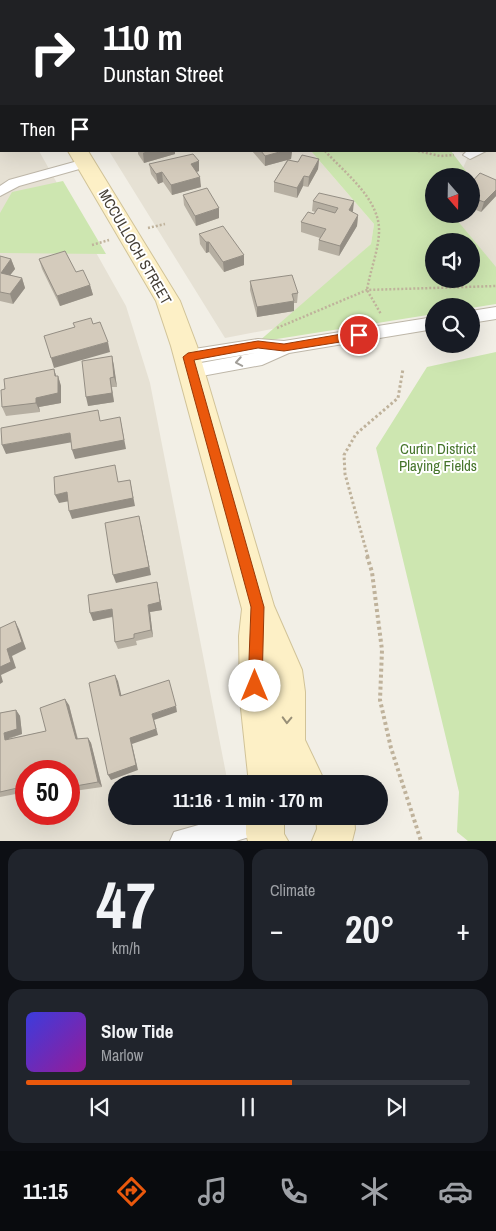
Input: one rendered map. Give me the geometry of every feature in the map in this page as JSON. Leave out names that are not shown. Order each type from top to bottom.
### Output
[{"type":"main road","name":"MCCULLOCH STREET","points":[[82,157],[168,301],[190,364],[258,607],[285,670],[288,692],[287,740],[297,768],[302,775]]},
{"type":"main road","name":"MCCULLOCH STREET","points":[[258,607],[255,686],[258,729],[266,775]]},
{"type":"main road","points":[[332,841],[336,825]]},
{"type":"street","points":[[0,192],[14,183],[82,157]]},
{"type":"street","points":[[480,315],[496,312]]},
{"type":"street","points":[[190,364],[262,358],[284,348],[425,324]]},
{"type":"street","points":[[183,841],[266,826]]},
{"type":"path","points":[[326,152],[367,197],[378,216],[380,232],[367,290],[381,314]]},
{"type":"path","points":[[422,152],[440,156],[474,153]]},
{"type":"path","points":[[277,328],[367,290],[496,286]]},
{"type":"path","points":[[403,369],[398,398],[356,434],[344,455],[345,474],[372,572],[382,650],[380,700],[391,748],[421,841]]},
{"type":"shaded area","points":[[0,152],[40,152],[126,306],[150,383],[226,775],[108,775],[108,825],[236,825],[240,841],[0,841]]},
{"type":"shaded area","points":[[110,152],[312,152],[374,224],[371,244],[277,328],[225,338]]},
{"type":"shaded area","points":[[458,152],[496,152],[496,268],[480,248],[480,233],[467,233],[459,223],[480,223],[480,168],[463,168],[469,155]]},
{"type":"green space","points":[[312,152],[452,152],[464,168],[425,168],[425,223],[459,223],[468,233],[425,233],[425,288],[480,288],[480,248],[496,267],[496,304],[480,307],[480,298],[425,298],[425,315],[258,342],[371,244],[374,224]]},
{"type":"green space","points":[[63,181],[106,254],[0,253],[0,213],[12,192]]},
{"type":"green space","name":"Curtin District Playing Fields","points":[[496,352],[496,841],[468,841],[457,832],[459,792],[376,448],[427,367]]},
{"type":"building","points":[[262,152],[279,152],[265,156]]},
{"type":"building","points":[[193,154],[199,161],[191,164],[200,177],[171,185],[162,172],[156,174],[149,164]]},
{"type":"building","points":[[302,155],[319,159],[309,177],[304,176],[297,188],[274,182],[288,160],[298,162]]},
{"type":"building","points":[[480,173],[496,180],[496,190],[484,202],[480,200]]},
{"type":"building","points":[[207,188],[219,208],[195,216],[183,195]]},
{"type":"building","points":[[319,193],[354,201],[349,210],[358,215],[340,246],[319,240],[326,229],[301,222],[308,212],[314,214],[318,208],[335,213],[338,208],[313,201]]},
{"type":"building","points":[[223,226],[244,255],[223,262],[209,242],[206,242],[199,234]]},
{"type":"building","points":[[65,251],[76,272],[83,270],[90,285],[57,296],[39,259]]},
{"type":"building","points":[[0,256],[11,259],[1,273],[22,278],[10,294],[0,292]]},
{"type":"building","points":[[292,275],[298,293],[292,294],[294,301],[257,307],[250,281]]},
{"type":"building","points":[[91,318],[93,324],[100,322],[108,342],[51,358],[44,336],[75,327],[73,323]]},
{"type":"building","points":[[112,356],[114,377],[110,378],[112,393],[86,397],[82,361]]},
{"type":"building","points":[[54,369],[55,376],[58,376],[58,393],[36,398],[36,403],[2,407],[1,390],[5,389],[4,379]]},
{"type":"building","points":[[98,410],[100,421],[120,417],[124,440],[72,450],[70,433],[2,445],[1,428]]},
{"type":"building","points":[[115,465],[118,482],[130,480],[133,498],[69,511],[67,492],[55,495],[54,477]]},
{"type":"building","points":[[139,516],[149,567],[113,575],[105,523]]},
{"type":"building","points":[[157,582],[160,602],[148,605],[151,630],[134,634],[134,638],[115,642],[112,609],[90,613],[88,595]]},
{"type":"building","points":[[15,621],[22,642],[7,649],[11,662],[0,667],[0,628]]},
{"type":"building","points":[[115,675],[120,696],[169,680],[176,706],[152,714],[156,729],[130,738],[136,765],[108,775],[89,683]]},
{"type":"building","points":[[65,699],[76,739],[88,738],[98,782],[80,785],[80,760],[15,760],[15,789],[0,792],[0,713],[16,710],[17,729],[4,733],[5,740],[46,731],[40,708]]},
{"type":"route","points":[[255,686],[258,607],[188,357],[258,344],[284,348],[359,335]]}]
